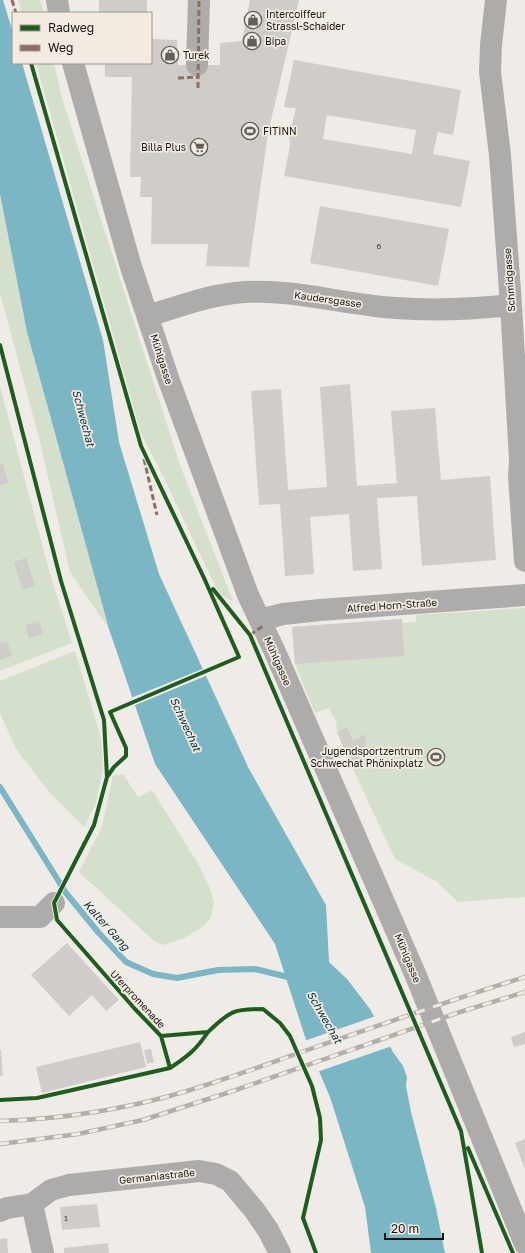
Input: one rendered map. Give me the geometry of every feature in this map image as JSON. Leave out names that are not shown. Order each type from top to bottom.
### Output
[{"type":"street","points":[[57,0],[59,12]]},
{"type":"street","points":[[197,65],[199,0]]},
{"type":"street","name":"Schmidgasse","points":[[496,0],[490,45],[490,72],[500,155],[511,305],[520,458],[519,477],[525,561]]},
{"type":"street","name":"Mühlgasse","points":[[73,64],[129,260],[168,378],[248,595],[416,976],[525,1244]]},
{"type":"street","name":"Kaudersgasse","points":[[148,316],[204,299],[244,292],[280,292],[396,308],[464,309],[511,305]]},
{"type":"street","name":"Alfred Horn-Straße","points":[[260,620],[283,614],[305,611],[525,595]]},
{"type":"street","points":[[0,917],[40,916],[54,902]]},
{"type":"street","name":"Germaniastraße","points":[[0,1211],[8,1208],[32,1204],[51,1190],[69,1185],[199,1171],[216,1174],[230,1181],[255,1211],[268,1230],[280,1253]]},
{"type":"street","points":[[32,1204],[43,1253]]},
{"type":"green space","points":[[18,0],[40,0],[44,12],[22,12]]},
{"type":"green space","points":[[36,64],[54,64],[62,98],[180,465],[233,601],[219,594],[163,476],[141,434]]},
{"type":"green space","points":[[0,194],[27,332],[109,629],[70,572],[39,438],[0,293]]},
{"type":"green space","points":[[0,386],[50,574],[72,643],[0,671]]},
{"type":"green space","name":"Jugendsportzentrum Schwechat Phönixplatz","points":[[525,608],[525,897],[458,902],[436,881],[395,859],[352,767],[337,732],[336,721],[329,708],[315,713],[295,664],[292,627],[402,619],[402,623],[416,622],[416,615]]},
{"type":"green space","points":[[75,651],[101,738],[103,768],[96,803],[84,827],[50,793],[16,749],[0,713],[0,681]]},
{"type":"green space","points":[[123,774],[138,797],[152,790],[200,867],[214,902],[211,917],[203,927],[184,938],[164,945],[154,941],[79,872],[102,827],[113,775]]},
{"type":"water","name":"Schwechat","points":[[0,0],[3,0],[12,30],[12,64],[22,64],[103,340],[119,442],[159,574],[249,769],[326,905],[329,962],[347,979],[370,1009],[393,1052],[403,1066],[407,1077],[406,1086],[411,1112],[436,1208],[445,1253],[371,1253],[365,1207],[330,1097],[307,1043],[275,944],[155,764],[109,629],[27,332],[0,194]]},
{"type":"pier","points":[[205,668],[208,675],[133,706],[131,698]]},
{"type":"pier","points":[[376,1016],[392,1046],[317,1072],[304,1041]]},
{"type":"building","points":[[99,0],[147,0],[147,12],[99,12]]},
{"type":"building","points":[[250,0],[299,0],[268,133],[249,267],[206,266],[208,244],[151,244],[152,197],[140,197],[141,177],[130,177],[132,77],[105,77],[105,64],[152,64],[152,39],[177,40],[178,65],[220,65],[220,43],[242,41]]},
{"type":"building","points":[[294,60],[461,90],[453,135],[438,132],[433,154],[470,161],[461,207],[284,176],[290,146],[289,136],[296,108],[284,107]],"holes":[[[327,115],[416,130],[412,154],[323,139]]]},
{"type":"building","points":[[320,206],[449,229],[438,286],[310,263]]},
{"type":"building","points":[[350,384],[357,486],[397,483],[391,411],[435,408],[441,480],[490,476],[496,560],[422,566],[417,496],[377,498],[382,569],[353,571],[349,514],[310,517],[314,574],[285,576],[280,504],[259,505],[251,391],[281,389],[288,490],[327,487],[320,387]]},
{"type":"building","points":[[3,464],[8,483],[0,485],[0,465]]},
{"type":"building","points":[[26,558],[35,586],[22,590],[14,562]]},
{"type":"building","points":[[402,619],[404,656],[295,664],[292,627]]},
{"type":"building","points":[[39,621],[43,634],[29,638],[25,625]]},
{"type":"building","points":[[7,641],[12,656],[0,660],[0,643]]},
{"type":"building","points":[[347,727],[353,741],[366,734],[363,762],[352,767],[337,732]]},
{"type":"building","points":[[67,943],[119,1000],[106,1011],[92,995],[69,1016],[31,975]]},
{"type":"building","points":[[525,1032],[525,1044],[514,1047],[511,1037]]},
{"type":"building","points":[[140,1042],[146,1067],[42,1093],[36,1067]]},
{"type":"building","points":[[151,1049],[154,1062],[147,1064],[144,1050]]},
{"type":"building","points":[[1,1050],[3,1076],[0,1076]]},
{"type":"building","points":[[525,1139],[525,1169],[515,1143]]},
{"type":"building","points":[[97,1204],[100,1227],[62,1230],[60,1207]]},
{"type":"building","points":[[7,1238],[8,1253],[0,1253],[0,1239]]},
{"type":"building","points":[[108,1243],[109,1253],[64,1253],[64,1248]]},
{"type":"waterway","name":"Kalter Gang","points":[[0,787],[66,893],[98,932],[126,962],[153,974],[177,978],[218,970],[255,969],[292,978]]},
{"type":"tunnel","points":[[197,65],[198,88]]},
{"type":"tunnel","points":[[178,78],[198,77]]},
{"type":"railway","points":[[0,1121],[47,1118],[95,1112],[141,1103],[187,1091],[525,977]]},
{"type":"railway","points":[[0,1144],[78,1134],[143,1120],[230,1092],[460,1012],[525,992]]},
{"type":"marked path","points":[[12,0],[16,12]]},
{"type":"marked path","points":[[198,88],[199,0]]},
{"type":"marked path","points":[[178,78],[198,77]]},
{"type":"marked path","points":[[144,459],[157,515]]},
{"type":"marked path","points":[[250,635],[263,626]]},
{"type":"cycle path","points":[[31,64],[141,446],[204,578],[239,657],[110,712],[126,748],[126,756],[114,767],[107,777]]},
{"type":"cycle path","name":"Uferpromenade","points":[[0,345],[61,581],[104,720],[107,777],[94,825],[54,903],[57,920],[134,1008],[161,1036],[170,1068],[37,1098],[0,1100]]},
{"type":"cycle path","points":[[213,589],[250,635],[461,1131],[482,1253]]},
{"type":"cycle path","name":"Uferpromenade","points":[[161,1036],[208,1032],[227,1015],[238,1011],[263,1009],[280,1023],[290,1036],[312,1086],[320,1118],[321,1140],[303,1218],[316,1253]]},
{"type":"cycle path","points":[[170,1068],[182,1060],[200,1044],[208,1032]]},
{"type":"cycle path","points":[[468,1148],[513,1253]]},
{"type":"place","name":"Intercoiffeur Strassl-Schaider","points":[[253,20]]},
{"type":"place","name":"Bipa","points":[[252,41]]},
{"type":"place","name":"Turek","points":[[170,55]]},
{"type":"place","name":"FITINN","points":[[250,131]]},
{"type":"place","name":"Billa Plus","points":[[199,147]]},
{"type":"place","name":"Jugendsportzentrum Schwechat Phönixplatz","points":[[436,757]]}]
